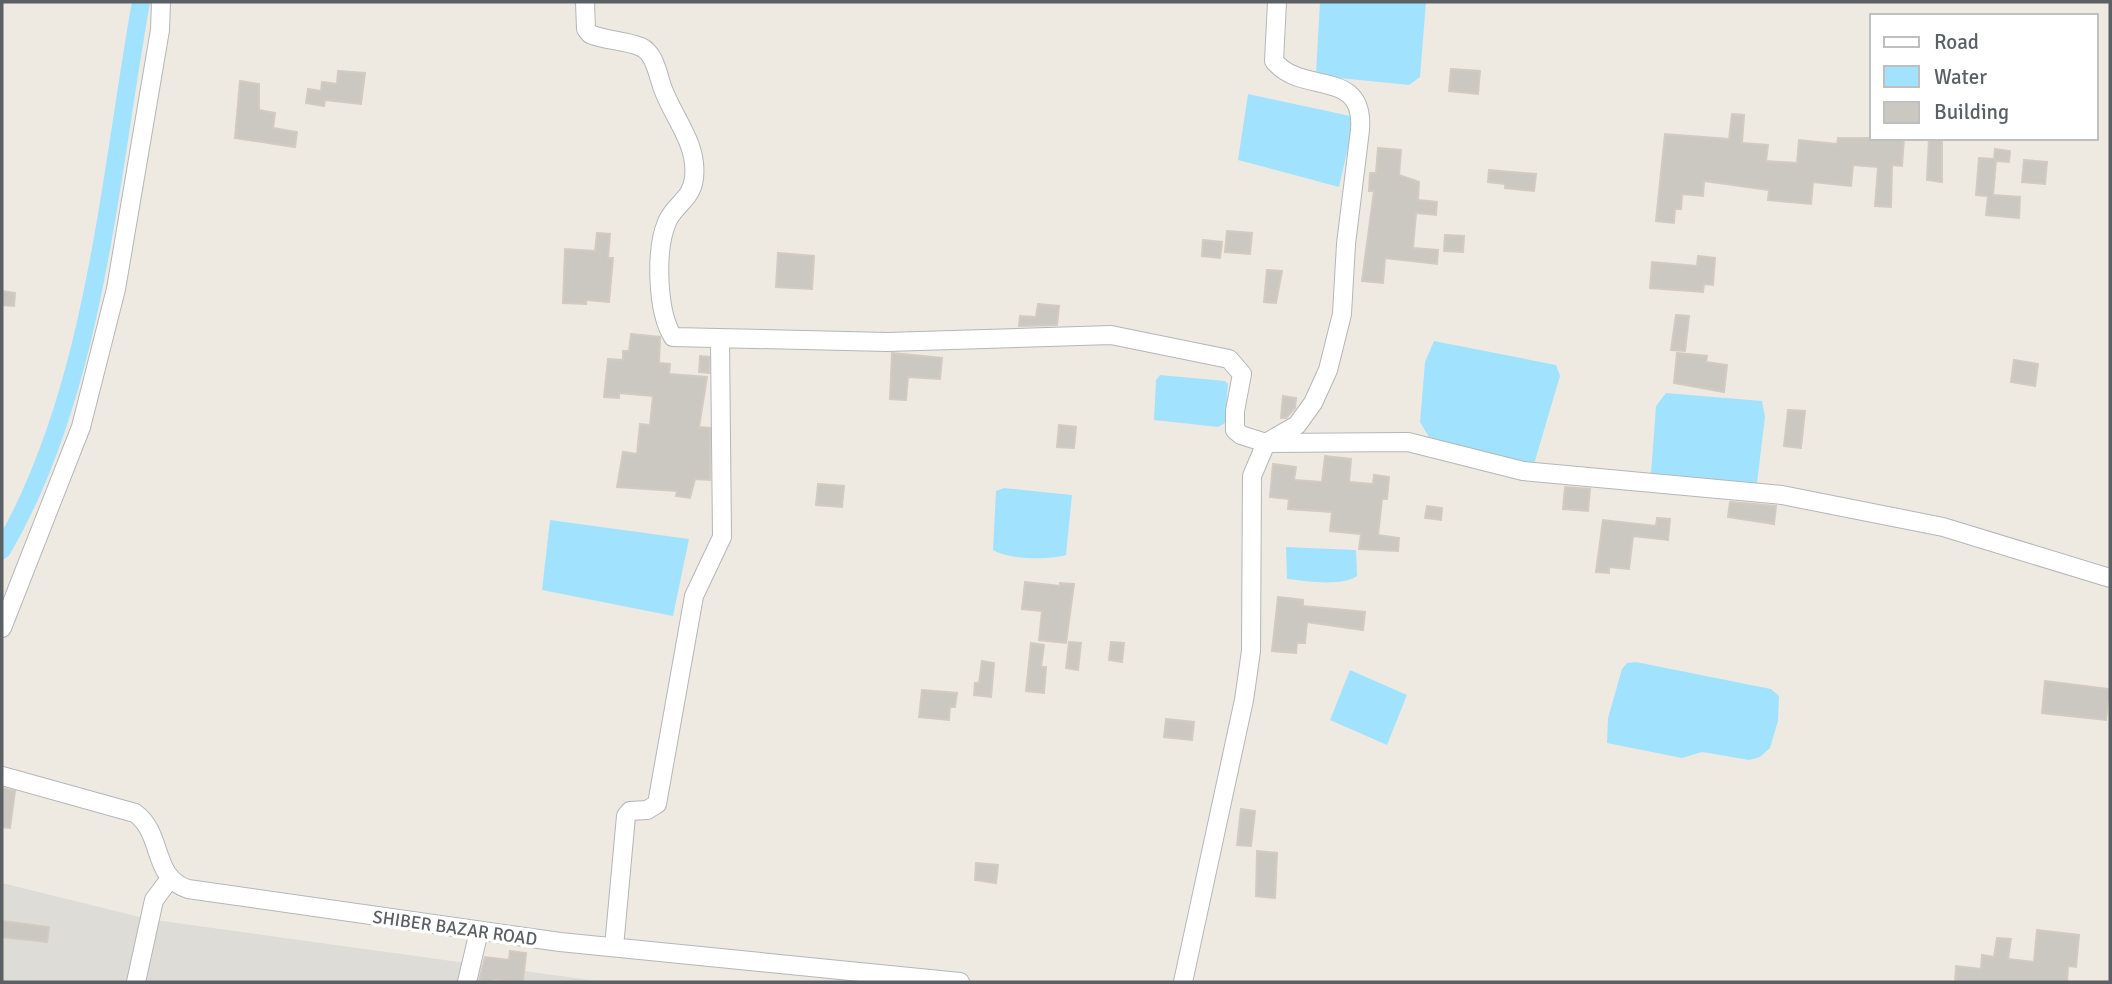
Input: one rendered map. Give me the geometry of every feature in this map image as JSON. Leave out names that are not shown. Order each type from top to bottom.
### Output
[{"type":"street","points":[[2,628],[81,427],[116,289],[160,30],[161,2]]},
{"type":"street","points":[[585,2],[586,29],[590,34],[643,48],[653,60],[664,92],[691,145],[695,176],[692,192],[667,222],[662,248],[662,309],[673,337],[887,342],[1111,335],[1229,359],[1242,374],[1235,411],[1235,430],[1266,443],[1408,442],[1523,471],[1782,495],[1943,527],[2110,578]]},
{"type":"street","points":[[1184,982],[1218,808],[1244,700],[1251,637],[1252,476],[1266,443],[1297,425],[1313,403],[1328,370],[1342,314],[1346,244],[1361,114],[1357,101],[1345,90],[1294,76],[1282,71],[1274,61],[1277,2]]},
{"type":"street","points":[[614,947],[626,816],[630,811],[648,810],[657,804],[694,596],[722,537],[720,340]]},
{"type":"street","points":[[2,776],[135,813],[150,826],[163,872],[169,880],[154,900],[136,982]]},
{"type":"street","name":"SHIBER BAZAR ROAD","points":[[169,880],[188,890],[479,931],[960,982]]},
{"type":"street","points":[[467,982],[479,931]]},
{"type":"shaded area","points":[[2,883],[148,919],[604,982],[2,982]]},
{"type":"water","points":[[1320,2],[1426,2],[1420,77],[1409,85],[1319,76],[1316,73]]},
{"type":"water","points":[[1248,94],[1355,117],[1339,187],[1238,160]]},
{"type":"water","points":[[1434,341],[1556,365],[1560,376],[1534,464],[1521,464],[1429,437],[1420,422],[1425,362]]},
{"type":"water","points":[[1160,375],[1225,381],[1228,384],[1225,423],[1218,427],[1154,420],[1156,380]]},
{"type":"water","points":[[1666,393],[1762,401],[1765,417],[1757,483],[1750,485],[1651,474],[1656,406]]},
{"type":"water","points":[[1004,488],[1072,495],[1066,555],[1029,558],[1009,556],[993,550],[996,491]]},
{"type":"water","points":[[550,520],[689,539],[673,616],[542,590]]},
{"type":"water","points":[[1286,547],[1356,550],[1357,576],[1333,582],[1287,579]]},
{"type":"water","points":[[1636,662],[1771,689],[1779,696],[1778,721],[1770,748],[1760,757],[1749,760],[1702,752],[1682,758],[1607,743],[1608,718],[1622,669],[1627,663]]},
{"type":"water","points":[[1350,670],[1407,695],[1387,745],[1330,720]]},
{"type":"building","points":[[1451,69],[1480,71],[1478,94],[1449,91]]},
{"type":"building","points":[[338,71],[365,73],[361,104],[325,100],[324,106],[306,103],[308,89],[321,91],[322,82],[337,84]]},
{"type":"building","points":[[240,81],[259,84],[259,110],[275,113],[273,128],[297,132],[295,147],[235,138]]},
{"type":"building","points":[[1732,114],[1744,115],[1742,143],[1768,145],[1766,161],[1797,163],[1799,140],[1837,144],[1838,138],[1904,140],[1902,166],[1892,165],[1891,207],[1875,206],[1878,167],[1853,165],[1851,186],[1813,182],[1811,204],[1768,200],[1769,190],[1704,181],[1703,196],[1682,194],[1681,209],[1675,209],[1674,223],[1656,221],[1665,134],[1729,139]]},
{"type":"building","points":[[1929,140],[1942,140],[1942,182],[1927,180]]},
{"type":"building","points":[[1378,148],[1401,150],[1399,175],[1419,182],[1418,200],[1437,202],[1436,215],[1416,213],[1413,248],[1438,250],[1437,264],[1385,258],[1383,283],[1362,281],[1374,191],[1369,191],[1370,173],[1376,173]]},
{"type":"building","points":[[1995,149],[2010,151],[2009,162],[1996,161],[1993,195],[2020,197],[2019,218],[1986,215],[1988,196],[1976,195],[1979,158],[1994,159]]},
{"type":"building","points":[[2024,160],[2047,162],[2045,184],[2022,182]]},
{"type":"building","points":[[1489,170],[1536,174],[1534,191],[1505,188],[1505,184],[1488,182]]},
{"type":"building","points":[[1227,231],[1252,233],[1250,254],[1225,252]]},
{"type":"building","points":[[597,233],[610,234],[608,258],[613,258],[609,302],[586,300],[586,304],[563,303],[565,249],[595,251]]},
{"type":"building","points":[[1445,235],[1464,236],[1463,252],[1444,251]]},
{"type":"building","points":[[1203,240],[1222,242],[1220,258],[1202,256]]},
{"type":"building","points":[[778,253],[814,256],[812,289],[776,287]]},
{"type":"building","points":[[1698,256],[1715,258],[1713,285],[1704,284],[1703,292],[1650,288],[1652,262],[1697,266]]},
{"type":"building","points":[[1267,270],[1282,271],[1276,303],[1264,302]]},
{"type":"building","points":[[2,291],[15,293],[14,306],[2,305]]},
{"type":"building","points":[[1038,304],[1059,306],[1057,325],[1019,326],[1020,316],[1036,317]]},
{"type":"building","points":[[1676,315],[1689,316],[1685,351],[1671,350]]},
{"type":"building","points":[[631,334],[660,337],[659,363],[670,364],[669,374],[707,377],[699,427],[710,428],[710,480],[695,479],[690,498],[676,496],[677,491],[617,487],[623,452],[637,454],[640,424],[650,425],[653,396],[619,393],[619,398],[604,397],[608,359],[623,360],[623,351],[629,351]]},
{"type":"building","points":[[892,353],[942,358],[940,379],[908,377],[906,400],[890,399]]},
{"type":"building","points":[[1677,353],[1707,356],[1706,362],[1727,365],[1724,392],[1674,383]]},
{"type":"building","points":[[700,356],[709,357],[709,373],[699,372]]},
{"type":"building","points":[[2014,360],[2038,364],[2035,386],[2011,382]]},
{"type":"building","points":[[1283,396],[1296,398],[1295,408],[1286,418],[1281,418]]},
{"type":"building","points":[[1788,410],[1805,411],[1801,448],[1784,446]]},
{"type":"building","points":[[1059,425],[1076,427],[1074,448],[1057,447]]},
{"type":"building","points":[[1325,456],[1351,459],[1349,482],[1373,484],[1374,475],[1389,477],[1387,499],[1382,499],[1378,535],[1399,538],[1398,551],[1359,549],[1361,534],[1330,531],[1332,512],[1288,509],[1289,499],[1270,497],[1273,464],[1296,467],[1294,480],[1322,482]]},
{"type":"building","points":[[818,484],[844,486],[842,507],[816,505]]},
{"type":"building","points":[[1565,487],[1590,489],[1588,511],[1563,509]]},
{"type":"building","points":[[1730,502],[1776,506],[1774,524],[1728,517]]},
{"type":"building","points":[[1427,506],[1442,508],[1441,520],[1425,518]]},
{"type":"building","points":[[1657,518],[1670,519],[1668,540],[1633,536],[1629,569],[1609,567],[1609,573],[1596,572],[1603,520],[1656,526]]},
{"type":"building","points":[[1025,582],[1060,586],[1060,583],[1074,584],[1066,643],[1039,640],[1042,611],[1022,609]]},
{"type":"building","points":[[1278,597],[1303,600],[1303,606],[1365,612],[1363,630],[1307,622],[1305,643],[1297,643],[1296,653],[1272,651]]},
{"type":"building","points":[[1069,642],[1081,643],[1078,670],[1066,668]]},
{"type":"building","points":[[1111,642],[1124,643],[1122,662],[1109,660]]},
{"type":"building","points":[[1031,643],[1044,645],[1041,667],[1046,667],[1044,693],[1026,691]]},
{"type":"building","points":[[982,661],[994,663],[991,697],[974,695],[975,683],[979,683]]},
{"type":"building","points":[[2045,681],[2109,689],[2106,720],[2042,713]]},
{"type":"building","points":[[922,690],[957,693],[955,707],[950,707],[949,720],[919,717]]},
{"type":"building","points":[[1166,719],[1194,722],[1192,740],[1164,737]]},
{"type":"building","points":[[2,788],[15,791],[10,828],[2,827]]},
{"type":"building","points":[[1241,809],[1255,811],[1251,846],[1237,845]]},
{"type":"building","points":[[1257,851],[1277,853],[1275,898],[1256,896]]},
{"type":"building","points":[[976,863],[998,865],[996,883],[975,880]]},
{"type":"building","points":[[2,921],[49,927],[47,942],[2,937]]},
{"type":"building","points":[[2037,930],[2079,935],[2076,967],[2068,966],[2067,982],[1955,982],[1956,966],[1981,969],[1982,955],[1994,957],[1997,938],[2011,939],[2008,959],[2034,962]]},
{"type":"building","points":[[510,951],[526,953],[523,982],[492,979],[492,982],[479,982],[485,957],[509,960]]},
{"type":"waterway","points":[[2,550],[33,488],[58,422],[78,354],[107,212],[141,2]]}]
